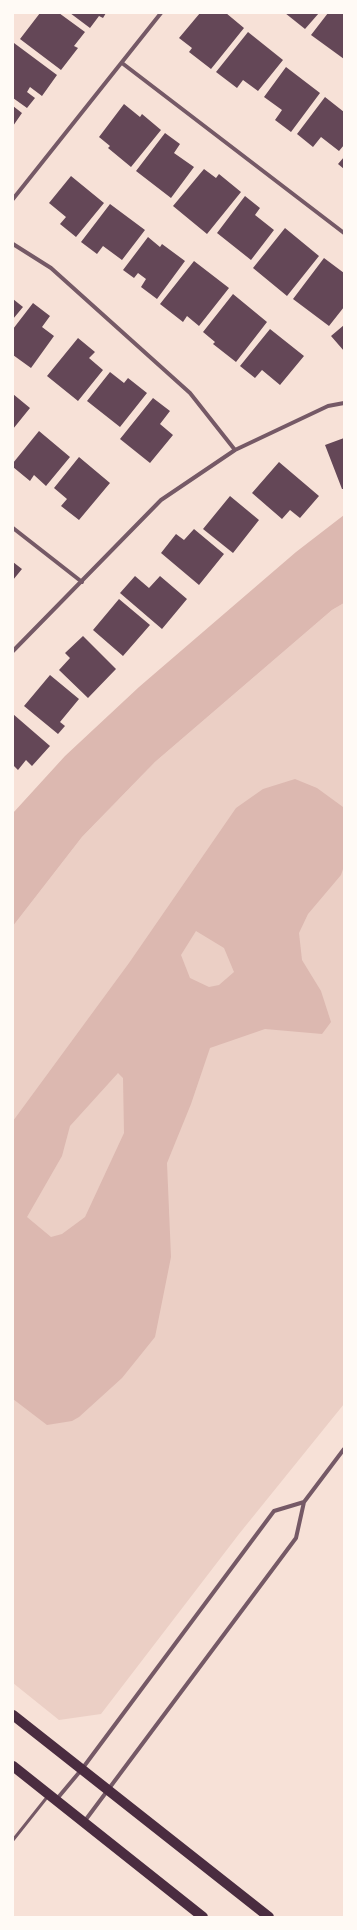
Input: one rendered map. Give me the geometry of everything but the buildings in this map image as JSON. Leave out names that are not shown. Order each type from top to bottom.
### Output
[{"type":"main road","points":[[13,1715],[269,1917]]},
{"type":"main road","points":[[13,1766],[203,1917]]},
{"type":"street","points":[[13,199],[161,13]]},
{"type":"street","points":[[122,63],[344,233]]},
{"type":"street","points":[[13,244],[51,268],[190,393],[234,450]]},
{"type":"street","points":[[13,651],[161,500],[234,450],[328,406],[344,403]]},
{"type":"street","points":[[13,528],[82,582]]},
{"type":"street","points":[[84,1823],[296,1538],[304,1502],[344,1449]]},
{"type":"street","points":[[53,1797],[82,1769],[274,1511],[304,1502]]},
{"type":"lane","points":[[13,1840],[53,1797]]},
{"type":"shaded area","points":[[344,515],[344,603],[332,610],[155,762],[82,837],[13,926],[13,813],[65,756],[139,687],[296,552]]},
{"type":"shaded area","points":[[344,603],[344,1404],[239,1534],[101,1714],[59,1720],[13,1683],[13,926],[82,837],[155,762],[332,610]]},
{"type":"shaded area","points":[[295,779],[317,788],[343,807],[343,869],[341,875],[308,914],[299,933],[302,960],[321,991],[331,1022],[322,1034],[265,1029],[210,1048],[191,1104],[167,1163],[171,1257],[155,1337],[122,1378],[79,1417],[72,1421],[47,1425],[13,1399],[13,1121],[129,963],[236,808],[263,789]],"holes":[[[196,931],[224,948],[234,972],[219,985],[209,987],[190,978],[181,955]],[[118,1073],[123,1078],[124,1133],[85,1217],[62,1234],[51,1237],[27,1217],[62,1156],[70,1126]]]}]
